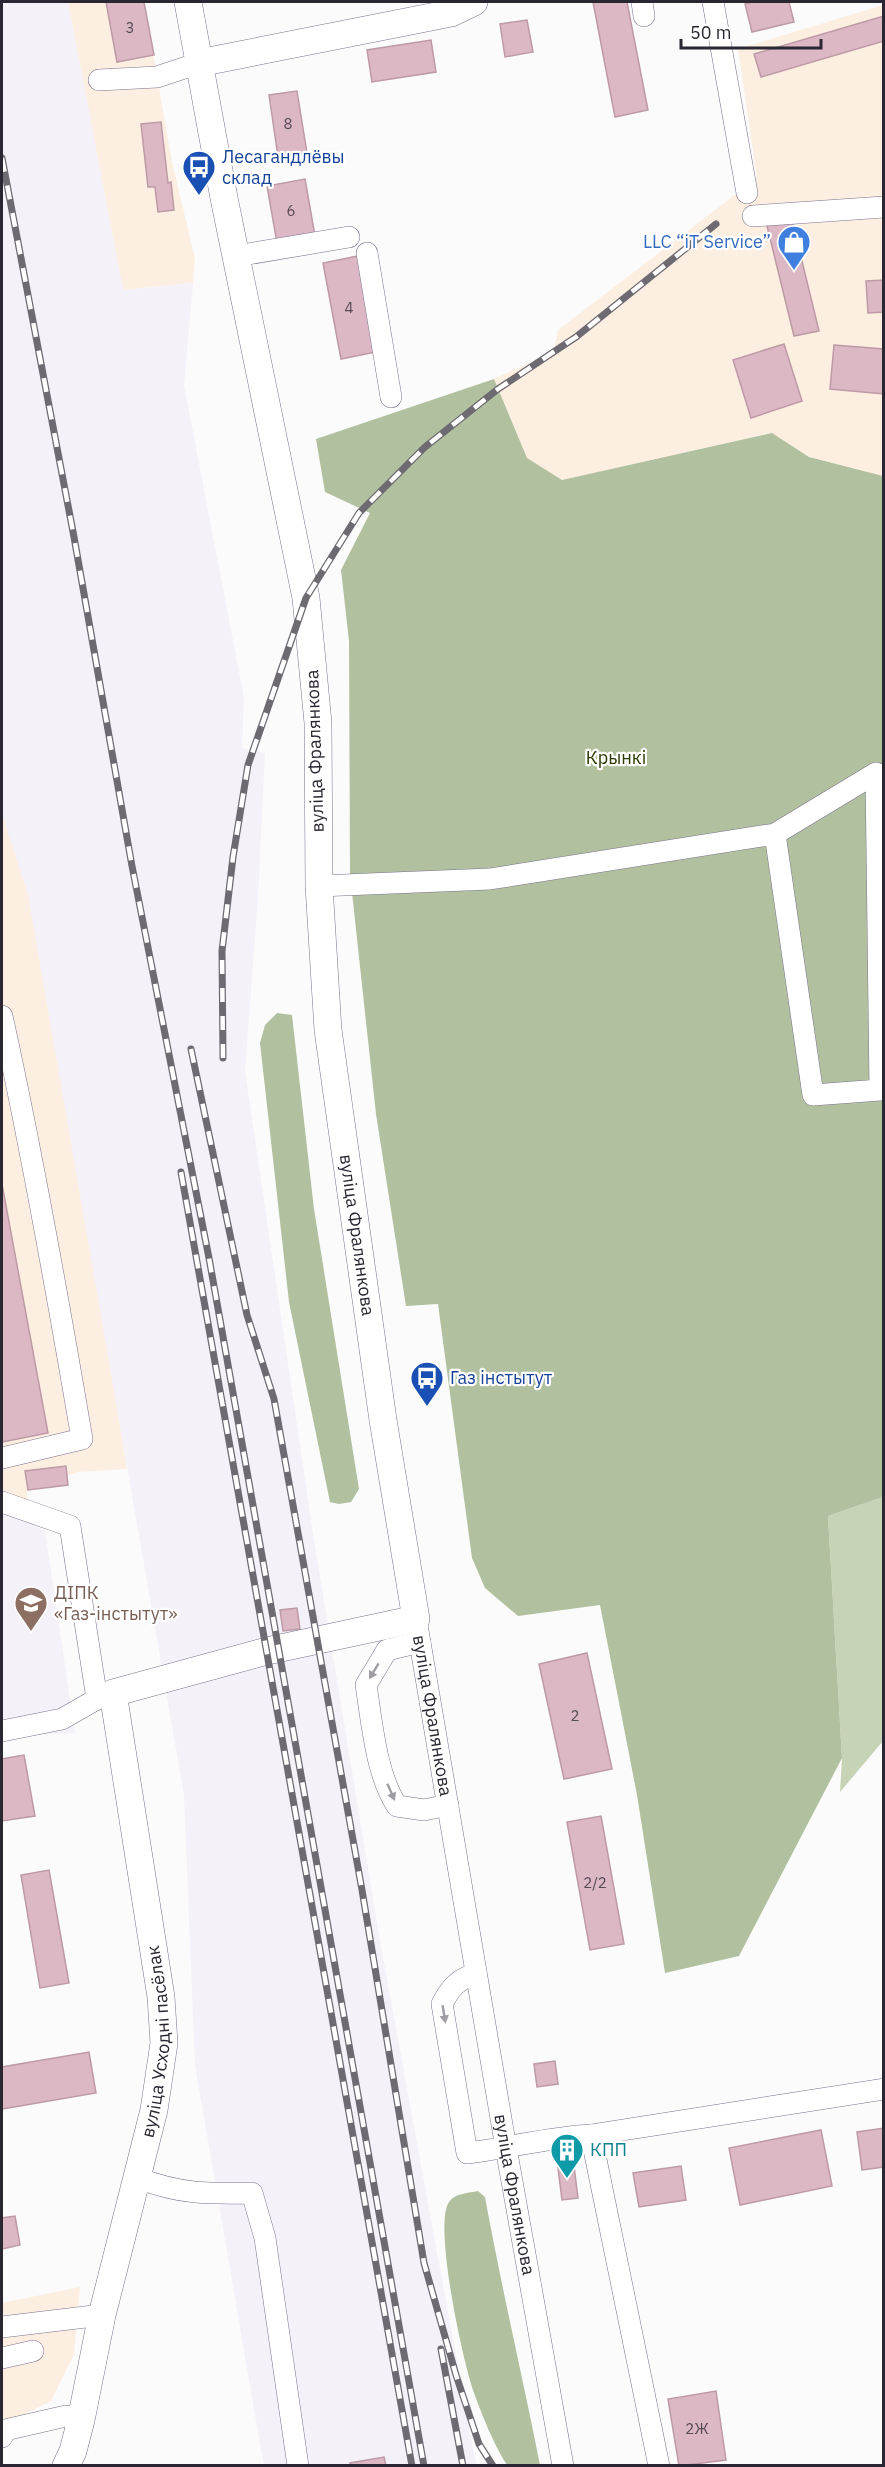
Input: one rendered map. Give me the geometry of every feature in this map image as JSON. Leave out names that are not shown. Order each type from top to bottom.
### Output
[{"type":"main road","name":"вуліца Фралянкова","points":[[188,2],[236,256],[306,598],[318,723],[319,886],[328,1030],[382,1413],[418,1630]]},
{"type":"main road","points":[[199,63],[451,13],[474,2]]},
{"type":"main road","points":[[105,1696],[267,1652],[418,1630]]},
{"type":"main road","name":"вуліца Усходні пасёлак","points":[[66,2466],[73,2451],[81,2420],[102,2315],[154,2110],[164,2043],[162,1997],[105,1696]]},
{"type":"street","points":[[713,2],[747,193]]},
{"type":"street","points":[[99,80],[157,77],[199,63]]},
{"type":"street","points":[[753,216],[884,207]]},
{"type":"street","points":[[236,256],[349,237]]},
{"type":"street","points":[[367,253],[391,397]]},
{"type":"street","points":[[319,886],[490,879],[775,834],[880,773]]},
{"type":"street","points":[[775,834],[813,1095],[880,1090],[880,773]]},
{"type":"street","points":[[2,1016],[58,1299],[82,1439],[2,1458]]},
{"type":"street","points":[[2,1502],[70,1526],[105,1696],[62,1719],[2,1731]]},
{"type":"street","points":[[418,1630],[387,1650],[366,1685],[375,1737],[389,1792],[398,1806],[424,1810],[448,1805]]},
{"type":"street","name":"вуліца Фралянкова","points":[[418,1630],[506,2148],[563,2466]]},
{"type":"street","points":[[477,1974],[462,1977],[447,1993],[442,2004],[467,2152],[506,2148],[566,2136],[591,2135],[884,2089]]},
{"type":"street","points":[[591,2135],[659,2466]]},
{"type":"street","points":[[138,2178],[164,2188],[189,2193],[252,2193],[265,2238],[298,2466]]},
{"type":"street","points":[[2,2328],[102,2315]]},
{"type":"street","points":[[2,2358],[33,2351]]},
{"type":"street","points":[[2,2437],[4,2430],[66,2416],[81,2420]]},
{"type":"shaded area","points":[[2,2],[68,2],[123,290],[193,283],[184,385],[244,698],[242,748],[265,753],[258,897],[245,1071],[315,1547],[380,1941],[476,2465],[264,2465],[195,2065],[184,1795],[28,895],[2,813]]},
{"type":"shaded area","name":"Лесагандлёвы склад","points":[[68,2],[144,2],[172,162],[195,259],[193,283],[123,290]]},
{"type":"shaded area","points":[[883,5],[883,476],[809,457],[771,433],[562,480],[527,458],[494,379],[554,352],[558,330],[757,178],[738,49]]},
{"type":"shaded area","points":[[2,798],[33,891],[127,1469],[78,1472],[28,1490],[23,1520],[2,1512]]},
{"type":"shaded area","name":"ДІПК «Газ-інстытут»","points":[[2,1512],[45,1531],[75,1733],[2,1737]]},
{"type":"shaded area","points":[[80,2287],[74,2354],[51,2401],[2,2425],[2,2303]]},
{"type":"green space","name":"Крынкі","points":[[494,379],[527,458],[562,480],[772,433],[809,457],[883,476],[883,1497],[828,1516],[842,1758],[739,1956],[665,1973],[637,1795],[600,1605],[518,1616],[485,1588],[472,1558],[438,1304],[406,1306],[376,1114],[350,874],[349,641],[341,570],[370,513],[325,492],[316,439]]},
{"type":"green space","points":[[277,1013],[292,1015],[314,1209],[359,1489],[351,1502],[339,1504],[330,1502],[289,1302],[260,1043],[265,1025]]},
{"type":"green space","points":[[883,1497],[883,1741],[840,1792],[842,1758],[828,1516]]},
{"type":"green space","points":[[478,2191],[485,2197],[540,2465],[507,2465],[480,2409],[463,2352],[447,2264],[445,2215],[452,2199],[462,2194]]},
{"type":"building","points":[[106,2],[144,2],[154,55],[117,62]]},
{"type":"building","points":[[593,2],[627,2],[648,110],[615,117]]},
{"type":"building","points":[[789,2],[794,22],[752,32],[745,4]]},
{"type":"building","points":[[884,16],[884,41],[761,77],[754,54]]},
{"type":"building","points":[[527,20],[533,52],[505,57],[500,24]]},
{"type":"building","points":[[431,40],[436,72],[372,82],[367,50]]},
{"type":"building","points":[[297,91],[307,153],[278,157],[269,95]]},
{"type":"building","points":[[161,122],[168,183],[171,182],[174,210],[158,212],[155,187],[148,187],[141,124]]},
{"type":"building","points":[[305,179],[315,236],[277,243],[267,186]]},
{"type":"building","points":[[792,220],[819,331],[794,336],[767,226]]},
{"type":"building","points":[[358,256],[376,352],[341,359],[323,263]]},
{"type":"building","points":[[884,280],[884,312],[868,313],[866,281]]},
{"type":"building","points":[[784,344],[802,401],[751,418],[733,360]]},
{"type":"building","points":[[834,345],[884,349],[884,394],[830,389]]},
{"type":"building","points":[[2,1184],[48,1433],[2,1442]]},
{"type":"building","points":[[66,1466],[68,1485],[28,1490],[25,1471]]},
{"type":"building","points":[[297,1608],[300,1629],[283,1631],[280,1610]]},
{"type":"building","points":[[587,1653],[612,1769],[564,1779],[539,1664]]},
{"type":"building","points":[[24,1755],[35,1816],[2,1821],[2,1759]]},
{"type":"building","points":[[601,1816],[624,1944],[590,1950],[567,1822]]},
{"type":"building","points":[[49,1870],[69,1983],[40,1988],[21,1875]]},
{"type":"building","points":[[89,2052],[96,2093],[2,2109],[2,2067]]},
{"type":"building","points":[[555,2061],[558,2084],[537,2087],[534,2064]]},
{"type":"building","points":[[884,2128],[884,2167],[862,2170],[857,2132]]},
{"type":"building","points":[[821,2130],[832,2186],[740,2205],[729,2148]]},
{"type":"building","name":"КПП","points":[[573,2158],[578,2198],[562,2200],[557,2160]]},
{"type":"building","points":[[681,2166],[686,2200],[639,2207],[633,2173]]},
{"type":"building","points":[[15,2216],[20,2245],[2,2249],[2,2218]]},
{"type":"building","points":[[716,2391],[726,2460],[679,2466],[668,2399]]},
{"type":"building","points":[[384,2457],[386,2466],[350,2466],[350,2463]]},
{"type":"railway","points":[[2,158],[74,537],[132,866],[209,1258],[424,2466]]},
{"type":"railway","points":[[223,1058],[222,951],[233,857],[248,765],[306,598],[359,513],[425,447],[498,389],[576,337],[716,224]]},
{"type":"railway","points":[[191,1049],[247,1315],[274,1399],[362,1890],[424,2263],[456,2375],[479,2444],[493,2466]]},
{"type":"railway","points":[[181,1172],[412,2466]]},
{"type":"railway","points":[[441,2349],[463,2466]]},
{"type":"place","name":"Лесагандлёвы склад","points":[[199,196]]},
{"type":"place","name":"LLC “iT Service”","points":[[794,271]]},
{"type":"place","name":"Газ інстытут","points":[[427,1407]]},
{"type":"place","name":"ДІПК «Газ-інстытут»","points":[[31,1632]]},
{"type":"place","name":"КПП","points":[[567,2179]]}]
